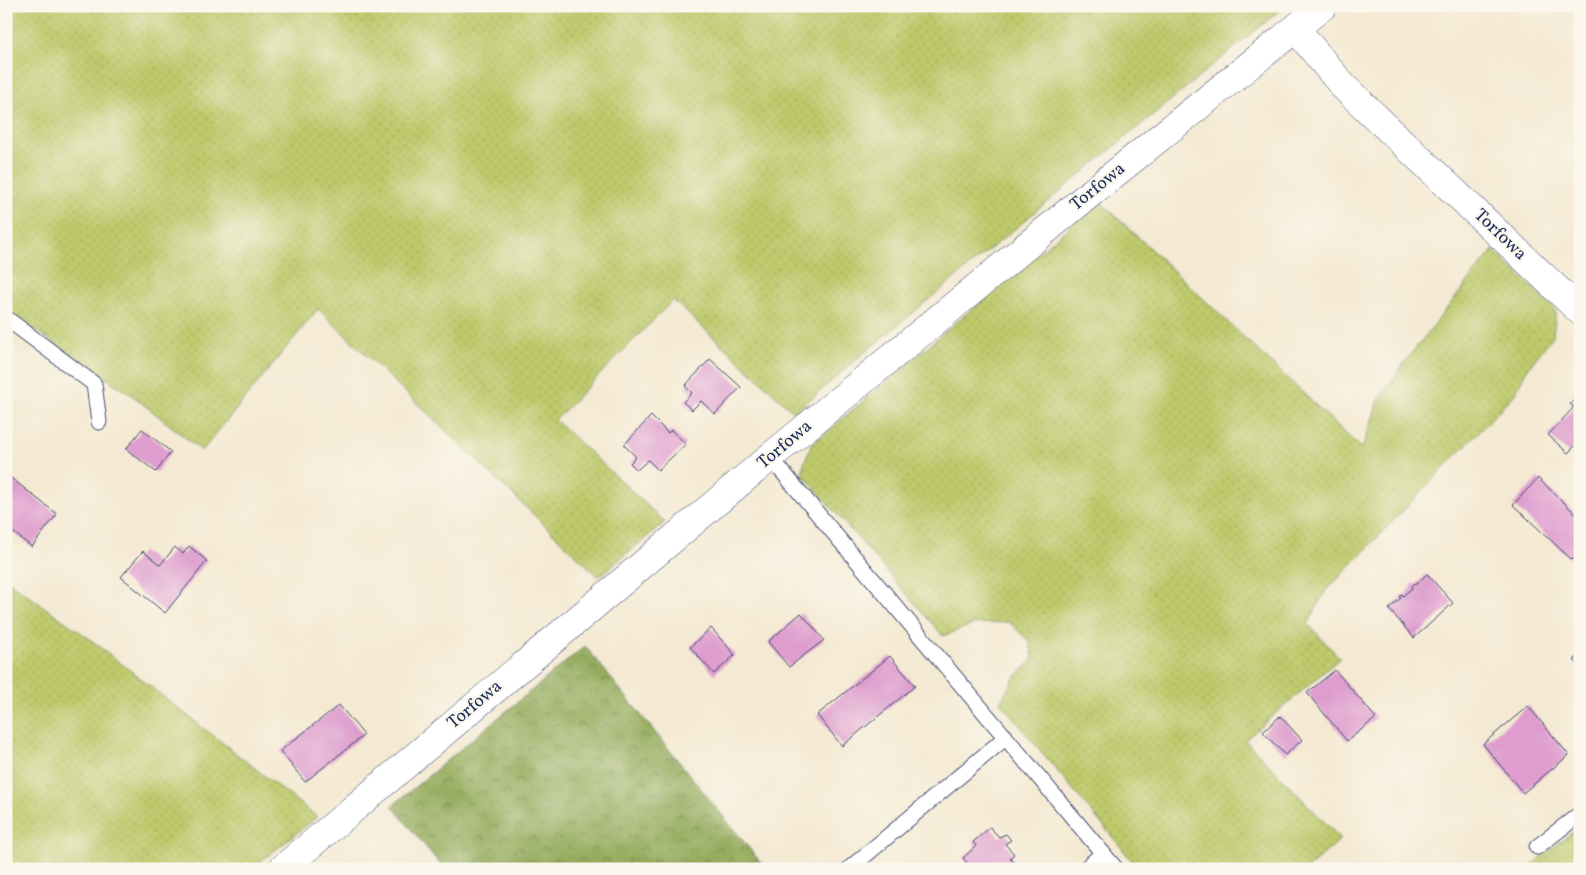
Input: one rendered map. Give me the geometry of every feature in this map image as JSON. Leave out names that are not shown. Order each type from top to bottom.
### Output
[{"type":"street","name":"Torfowa","points":[[282,869],[770,457],[1097,188],[1323,6]]},
{"type":"street","name":"Torfowa","points":[[1296,29],[1343,86],[1580,311]]},
{"type":"lane","points":[[6,318],[94,384],[99,422]]},
{"type":"lane","points":[[770,457],[1116,869]]},
{"type":"lane","points":[[849,869],[1005,738]]},
{"type":"lane","points":[[1537,847],[1580,814]]},
{"type":"lane","points":[[1085,869],[1103,853]]},
{"type":"green space","points":[[6,6],[1285,6],[858,358],[795,413],[673,300],[555,420],[665,522],[599,577],[318,309],[202,451],[133,396],[6,311]]},
{"type":"green space","points":[[1100,201],[1362,449],[1378,402],[1404,363],[1493,250],[1556,310],[1553,336],[1526,371],[1515,394],[1325,592],[1308,624],[1340,658],[1245,740],[1341,839],[1307,869],[1139,869],[1000,702],[1015,677],[1033,659],[1030,642],[1009,622],[975,624],[943,636],[803,475],[803,466],[811,445]]},
{"type":"green space","points":[[6,580],[90,639],[317,817],[251,869],[6,869]]},
{"type":"green space","points":[[585,646],[766,869],[444,869],[392,806]]},
{"type":"green space","points":[[1580,826],[1580,869],[1526,869]]},
{"type":"building","points":[[710,359],[741,387],[715,414],[701,401],[692,410],[683,402],[692,393],[685,386]]},
{"type":"building","points":[[1580,393],[1580,441],[1568,453],[1548,435],[1574,407],[1570,404]]},
{"type":"building","points":[[651,416],[668,433],[671,430],[686,444],[658,470],[648,460],[637,470],[630,463],[636,457],[624,445]]},
{"type":"building","points":[[142,429],[171,452],[156,472],[126,449]]},
{"type":"building","points":[[11,478],[57,514],[32,547],[6,527],[6,485]]},
{"type":"building","points":[[1538,478],[1580,518],[1580,552],[1572,560],[1513,505]]},
{"type":"building","points":[[189,546],[207,561],[165,613],[121,577],[143,551],[160,565],[175,547],[183,554]]},
{"type":"building","points":[[1427,574],[1453,603],[1414,638],[1389,609],[1401,598],[1399,597],[1402,594],[1403,596],[1412,588],[1411,586],[1414,583],[1415,585]]},
{"type":"building","points":[[801,613],[824,640],[789,667],[768,642]]},
{"type":"building","points":[[711,628],[735,655],[714,674],[690,647]]},
{"type":"building","points":[[1580,655],[1580,667],[1574,660]]},
{"type":"building","points":[[890,656],[915,686],[842,746],[817,715]]},
{"type":"building","points":[[1335,670],[1376,718],[1347,741],[1307,693]]},
{"type":"building","points":[[339,705],[364,735],[305,782],[280,751]]},
{"type":"building","points":[[1528,706],[1569,755],[1523,793],[1483,744]]},
{"type":"building","points":[[1280,716],[1302,740],[1285,755],[1263,732]]},
{"type":"building","points":[[990,827],[999,837],[1006,834],[1011,840],[1005,844],[1014,854],[1010,858],[1018,867],[1016,869],[972,869],[963,858],[976,846],[973,842]]}]
